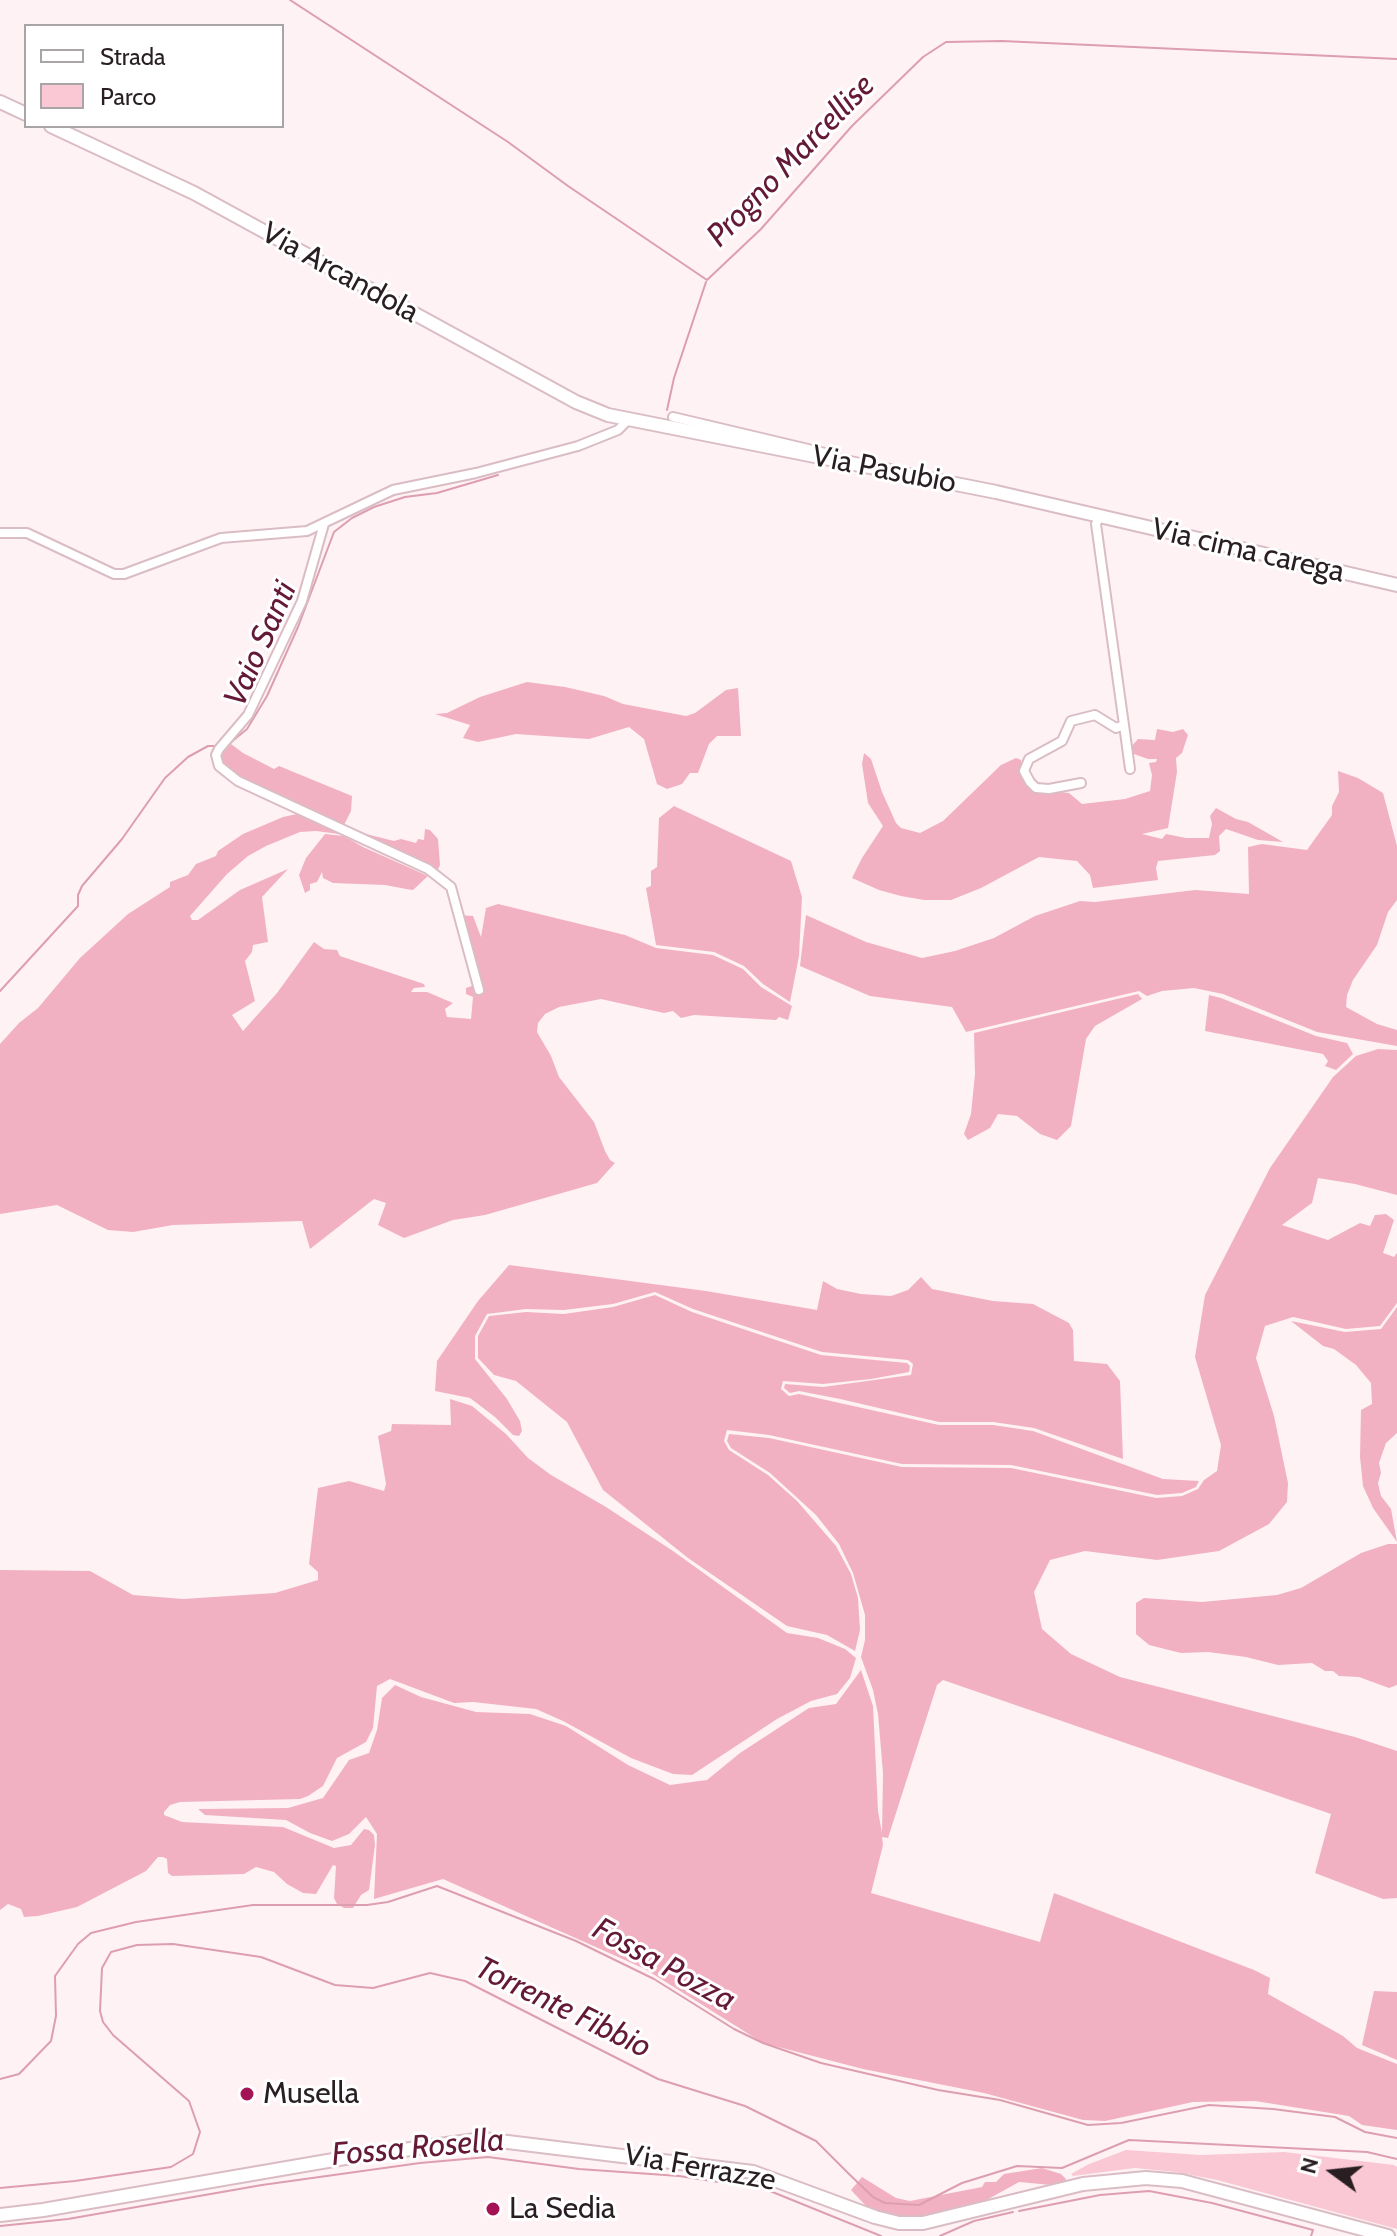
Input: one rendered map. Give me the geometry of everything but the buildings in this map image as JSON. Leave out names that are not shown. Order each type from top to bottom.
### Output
[{"type":"street","points":[[0,102],[24,113]]},
{"type":"street","name":"Via Arcandola","points":[[55,128],[194,193],[576,402],[628,420],[670,422]]},
{"type":"street","points":[[0,533],[27,533],[114,574],[124,574],[221,538],[307,531],[393,490],[476,473],[578,446],[618,430],[628,420]]},
{"type":"street","name":"Via Pasubio","points":[[670,422],[1099,517]]},
{"type":"street","points":[[1099,517],[1096,524],[1130,769]]},
{"type":"street","name":"Via cima carega","points":[[1099,517],[1397,585]]},
{"type":"street","points":[[324,524],[302,601],[248,715],[219,749],[216,755],[219,766],[238,781],[428,869],[451,887],[479,990]]},
{"type":"street","points":[[1081,783],[1049,789],[1036,788],[1024,771],[1029,759],[1062,741],[1071,721],[1095,715],[1116,728],[1123,722]]},
{"type":"street","name":"Via Ferrazze","points":[[0,2215],[345,2158],[483,2139],[753,2172],[899,2223],[923,2223],[1083,2184],[1146,2178],[1182,2181],[1388,2236]]},
{"type":"green space","points":[[1126,2150],[1201,2155],[1284,2152],[1394,2165],[1397,2167],[1397,2229],[1217,2180],[1176,2172],[1135,2168],[1071,2174]]},
{"type":"shaded area","points":[[527,682],[565,687],[623,704],[686,716],[726,690],[738,688],[741,736],[717,736],[709,744],[698,773],[690,773],[682,784],[667,789],[657,784],[644,739],[629,727],[589,739],[516,734],[478,742],[463,738],[470,725],[435,714],[447,713],[480,697]]},
{"type":"shaded area","points":[[1157,729],[1173,732],[1183,729],[1188,735],[1182,753],[1176,758],[1177,772],[1168,828],[1142,834],[1162,839],[1166,834],[1209,838],[1210,816],[1216,808],[1283,842],[1258,840],[1226,829],[1219,836],[1220,851],[1215,855],[1158,861],[1158,880],[1093,888],[1090,875],[1077,861],[1039,857],[951,900],[901,896],[852,878],[883,826],[868,803],[862,764],[864,753],[871,759],[896,823],[901,828],[920,833],[943,821],[1001,765],[1016,758],[1021,760],[1023,770],[1043,790],[1069,793],[1082,804],[1125,799],[1150,791],[1152,775],[1149,763],[1157,759],[1131,753],[1130,748],[1138,739],[1155,740]]},
{"type":"shaded area","points":[[227,741],[274,769],[279,766],[352,796],[351,811],[343,827],[219,769],[217,750]]},
{"type":"shaded area","points":[[1338,771],[1358,778],[1383,793],[1397,846],[1397,900],[1388,912],[1377,945],[1353,980],[1346,1007],[1377,1024],[1397,1030],[1397,1046],[1317,1032],[1223,994],[1194,988],[1162,991],[1147,996],[1139,991],[966,1032],[952,1007],[870,996],[800,966],[806,915],[866,942],[922,958],[994,938],[1035,916],[1080,901],[1095,902],[1195,890],[1249,894],[1248,847],[1262,844],[1307,850],[1332,815],[1332,806],[1339,792]]},
{"type":"shaded area","points":[[674,806],[791,861],[802,897],[799,956],[790,1002],[763,984],[744,966],[714,952],[656,945],[646,888],[651,886],[651,871],[657,867],[659,818]]},
{"type":"shaded area","points":[[297,814],[340,832],[300,832],[248,856],[227,874],[190,916],[192,920],[198,920],[240,890],[288,869],[262,897],[268,942],[253,945],[245,961],[255,1001],[232,1015],[243,1031],[277,993],[314,942],[324,949],[337,950],[340,956],[424,984],[425,987],[414,988],[411,992],[427,992],[453,1003],[445,1009],[447,1017],[471,1019],[473,997],[466,994],[466,988],[472,986],[472,975],[455,924],[460,915],[473,916],[481,937],[486,908],[498,904],[625,935],[656,948],[713,955],[743,969],[761,987],[792,1006],[788,1020],[779,1017],[776,1020],[694,1015],[681,1018],[673,1011],[664,1013],[601,999],[559,1007],[545,1014],[538,1023],[537,1032],[559,1077],[594,1122],[605,1151],[615,1163],[597,1183],[485,1215],[453,1220],[404,1238],[378,1225],[386,1203],[374,1199],[310,1249],[302,1221],[173,1225],[133,1232],[108,1230],[57,1205],[0,1214],[0,1044],[38,1008],[80,958],[128,914],[170,887],[170,882],[188,875],[196,864],[216,856],[218,851],[243,834]]},
{"type":"shaded area","points":[[425,829],[438,839],[440,865],[434,878],[418,867],[365,844],[353,834],[358,832],[416,843],[418,839],[424,840]]},
{"type":"shaded area","points":[[325,834],[344,836],[428,876],[413,890],[385,885],[333,883],[323,878],[322,872],[317,882],[310,884],[310,890],[305,893],[299,875],[306,858]]},
{"type":"shaded area","points":[[1138,994],[1142,999],[1095,1026],[1086,1039],[1071,1126],[1057,1140],[1040,1134],[1017,1116],[998,1114],[990,1128],[968,1140],[964,1134],[971,1114],[975,1074],[974,1033]]},
{"type":"shaded area","points":[[1209,995],[1316,1036],[1347,1043],[1353,1054],[1336,1070],[1325,1066],[1328,1061],[1323,1054],[1205,1031]]},
{"type":"shaded area","points":[[1378,1049],[1397,1050],[1397,1195],[1318,1178],[1312,1203],[1282,1225],[1328,1240],[1360,1223],[1370,1226],[1375,1215],[1386,1214],[1394,1220],[1383,1253],[1394,1257],[1397,1253],[1397,1303],[1380,1326],[1346,1329],[1293,1317],[1265,1326],[1256,1358],[1274,1416],[1288,1483],[1287,1502],[1269,1524],[1219,1551],[1157,1560],[1085,1551],[1050,1560],[1034,1592],[1042,1629],[1071,1654],[1120,1677],[1355,1737],[1397,1751],[1397,1898],[1383,1899],[1315,1873],[1331,1814],[943,1680],[937,1685],[888,1838],[882,1837],[883,1845],[871,1893],[1040,1942],[1054,1893],[1254,1970],[1270,1978],[1268,1994],[1343,2036],[1357,2048],[1397,2064],[1397,2130],[1362,2125],[1349,2116],[1255,2101],[1193,2102],[1105,2121],[1083,2120],[984,2093],[863,2069],[763,2043],[645,1969],[443,1879],[374,1899],[377,1834],[366,1817],[349,1834],[332,1841],[286,1820],[205,1815],[198,1809],[288,1808],[323,1798],[349,1760],[369,1753],[377,1730],[382,1698],[395,1685],[421,1697],[476,1712],[530,1714],[566,1726],[628,1765],[670,1785],[707,1780],[740,1753],[809,1708],[836,1704],[861,1670],[873,1706],[878,1811],[882,1833],[883,1773],[878,1714],[861,1657],[865,1615],[853,1573],[839,1544],[816,1515],[770,1473],[731,1448],[727,1441],[729,1434],[769,1438],[902,1467],[1011,1468],[1156,1498],[1182,1496],[1198,1489],[1204,1480],[1217,1471],[1221,1445],[1195,1357],[1205,1295],[1270,1168],[1333,1077],[1356,1056]]},
{"type":"shaded area","points":[[509,1265],[706,1291],[817,1310],[823,1281],[837,1289],[891,1296],[908,1290],[921,1277],[932,1289],[993,1301],[1033,1304],[1069,1323],[1073,1330],[1074,1361],[1107,1364],[1120,1381],[1123,1459],[1034,1428],[993,1422],[939,1422],[799,1391],[790,1393],[784,1388],[785,1384],[823,1387],[911,1375],[913,1364],[908,1360],[822,1352],[693,1309],[655,1292],[613,1304],[487,1314],[475,1336],[475,1359],[507,1399],[520,1421],[522,1431],[519,1436],[513,1435],[470,1398],[435,1391],[437,1361],[478,1301]]},
{"type":"shaded area","points":[[655,1295],[692,1312],[821,1355],[907,1363],[910,1366],[909,1372],[871,1379],[823,1384],[783,1381],[781,1389],[789,1396],[799,1394],[939,1425],[993,1425],[1033,1431],[1163,1479],[1199,1481],[1196,1487],[1182,1493],[1157,1495],[1011,1465],[902,1464],[769,1435],[727,1430],[724,1441],[729,1450],[768,1475],[797,1501],[836,1546],[851,1574],[858,1598],[860,1630],[855,1651],[827,1635],[787,1626],[688,1558],[603,1490],[567,1422],[516,1381],[494,1375],[478,1358],[478,1336],[489,1316],[526,1312],[564,1314],[613,1307]]},
{"type":"shaded area","points":[[1397,1307],[1397,1433],[1386,1443],[1379,1463],[1381,1473],[1378,1483],[1381,1496],[1391,1509],[1397,1542],[1373,1508],[1363,1486],[1361,1410],[1372,1404],[1371,1383],[1356,1365],[1334,1349],[1323,1346],[1291,1321],[1345,1332],[1381,1329]]},
{"type":"shaded area","points":[[450,1399],[472,1406],[551,1475],[673,1551],[787,1633],[818,1638],[845,1649],[856,1658],[850,1678],[837,1694],[811,1701],[777,1719],[692,1775],[673,1774],[631,1758],[536,1709],[454,1703],[390,1679],[377,1686],[373,1728],[366,1742],[337,1758],[323,1786],[308,1796],[300,1799],[180,1802],[170,1805],[164,1812],[164,1815],[182,1822],[283,1827],[334,1848],[351,1845],[364,1829],[369,1830],[374,1835],[375,1845],[369,1890],[361,1895],[353,1908],[344,1908],[334,1898],[336,1866],[333,1865],[316,1894],[303,1893],[274,1872],[256,1867],[244,1874],[172,1876],[168,1873],[167,1859],[158,1857],[146,1871],[77,1907],[24,1917],[21,1909],[8,1904],[0,1910],[0,1570],[90,1571],[133,1595],[183,1599],[275,1593],[318,1580],[318,1572],[309,1564],[318,1488],[349,1481],[384,1491],[386,1484],[378,1436],[391,1431],[392,1424],[451,1425]]},
{"type":"shaded area","points":[[1397,1544],[1397,1685],[1389,1688],[1359,1677],[1339,1676],[1312,1663],[1278,1665],[1208,1652],[1181,1653],[1149,1645],[1136,1634],[1136,1603],[1144,1598],[1202,1602],[1277,1595],[1301,1588],[1361,1553]]},
{"type":"shaded area","points":[[1374,1991],[1397,1992],[1397,2060],[1362,2045]]},
{"type":"shaded area","points":[[1042,2168],[1061,2174],[1066,2179],[1062,2186],[1019,2182],[983,2202],[902,2220],[866,2206],[851,2190],[862,2177],[896,2198],[910,2201],[982,2187],[985,2182],[996,2182],[1004,2174]]},
{"type":"waterway","name":"Progno Marcellise","points":[[290,0],[508,142],[707,280],[761,229],[852,126],[923,57],[946,42],[1002,41],[1397,59]]},
{"type":"waterway","name":"Vaio Santi","points":[[667,410],[674,378],[706,282]]},
{"type":"waterway","name":"Vaio Santi","points":[[230,743],[247,729],[267,696],[298,627],[334,532],[374,507],[498,475]]},
{"type":"waterway","name":"Vaio Santi","points":[[0,991],[78,906],[82,886],[122,839],[165,778],[188,757],[208,746],[216,746]]},
{"type":"waterway","name":"Fossa Pozza","points":[[0,2079],[19,2074],[51,2041],[56,2016],[55,1976],[78,1944],[91,1933],[136,1922],[253,1905],[367,1905],[388,1902],[437,1886],[576,1941],[654,1979],[734,2029],[763,2043],[821,2063],[938,2090],[1000,2100],[1088,2125],[1121,2123],[1209,2105],[1335,2117],[1365,2132],[1397,2138]]},
{"type":"waterway","name":"Torrente Fibbio","points":[[0,2188],[171,2167],[193,2154],[200,2132],[189,2101],[113,2035],[103,2022],[100,2011],[102,1968],[111,1952],[137,1945],[173,1944],[261,1957],[335,1985],[373,1988],[430,1973],[465,1981],[658,2079],[745,2106],[816,2141],[873,2197],[885,2203],[919,2205],[962,2183],[1017,2166],[1062,2168],[1129,2140],[1367,2152],[1397,2159]]},
{"type":"waterway","name":"Fossa Rosella","points":[[0,2226],[68,2219],[262,2185],[420,2163],[488,2157],[579,2169],[679,2176],[765,2189],[881,2236]]},
{"type":"waterway","name":"Fossa Rosella","points":[[1019,2211],[1100,2195],[1149,2191],[1212,2203],[1313,2230],[1311,2236]]},
{"type":"waterway","name":"Fossa Rosella","points":[[940,2236],[974,2221],[1013,2212]]},
{"type":"place","name":"Musella","points":[[247,2094]]},
{"type":"place","name":"La Sedia","points":[[493,2209]]}]
